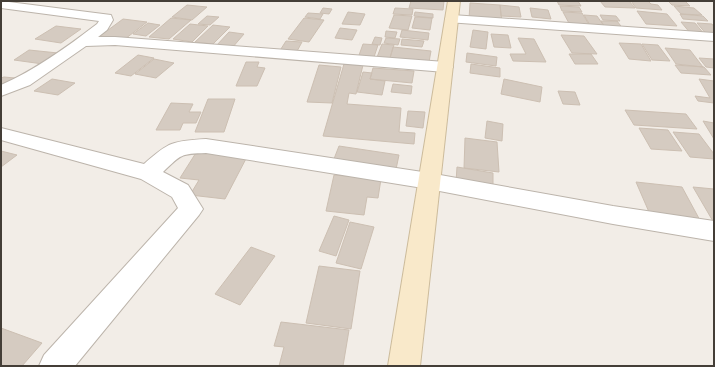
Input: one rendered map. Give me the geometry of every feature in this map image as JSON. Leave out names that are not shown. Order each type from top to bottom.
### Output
[{"type":"street","points":[[1,91],[36,74],[102,27],[106,20],[106,18],[3,6]]},
{"type":"street","points":[[404,366],[453,10],[714,37]]},
{"type":"street","points":[[81,43],[88,41],[116,41],[445,67]]},
{"type":"street","points":[[1,134],[148,173],[180,191],[191,209],[55,366]]},
{"type":"street","points":[[148,173],[172,151],[183,147],[206,146],[429,181],[613,215],[714,231]]},
{"type":"building","points":[[411,1],[444,1],[443,10],[409,8]]},
{"type":"building","points":[[557,1],[578,1],[581,6],[559,5]]},
{"type":"building","points":[[600,1],[629,1],[635,8],[605,7]]},
{"type":"building","points":[[631,1],[648,1],[651,4],[658,5],[662,10],[636,8]]},
{"type":"building","points":[[668,1],[685,1],[690,6],[672,5]]},
{"type":"building","points":[[470,3],[500,5],[502,22],[469,19]]},
{"type":"building","points":[[187,5],[207,7],[192,20],[172,17]]},
{"type":"building","points":[[500,5],[519,7],[521,17],[501,16]]},
{"type":"building","points":[[560,6],[579,7],[582,12],[562,11]]},
{"type":"building","points":[[674,6],[694,8],[702,15],[681,14]]},
{"type":"building","points":[[323,8],[332,9],[329,14],[320,13]]},
{"type":"building","points":[[395,8],[413,9],[412,15],[393,14]]},
{"type":"building","points":[[530,8],[548,10],[551,19],[532,17]]},
{"type":"building","points":[[637,11],[667,14],[677,26],[646,24]]},
{"type":"building","points":[[348,12],[365,14],[360,25],[342,24]]},
{"type":"building","points":[[415,12],[433,14],[433,18],[414,16]]},
{"type":"building","points":[[563,12],[582,13],[591,28],[571,27]]},
{"type":"building","points":[[308,13],[323,14],[320,19],[305,17]]},
{"type":"building","points":[[680,14],[703,16],[708,21],[683,19]]},
{"type":"building","points":[[394,15],[412,16],[408,30],[389,28]]},
{"type":"building","points":[[584,15],[597,16],[604,26],[590,25]]},
{"type":"building","points":[[600,15],[616,16],[620,21],[603,20]]},
{"type":"building","points":[[207,16],[219,17],[210,25],[198,24]]},
{"type":"building","points":[[415,17],[432,18],[430,30],[412,28]]},
{"type":"building","points":[[171,18],[191,20],[169,39],[149,37]]},
{"type":"building","points":[[304,18],[324,20],[309,42],[288,39]]},
{"type":"building","points":[[123,19],[147,22],[125,39],[100,36]]},
{"type":"building","points":[[601,21],[617,21],[624,30],[607,30]]},
{"type":"building","points":[[681,22],[695,23],[705,35],[691,34]]},
{"type":"building","points":[[148,23],[160,25],[146,36],[133,34]]},
{"type":"building","points":[[697,23],[712,24],[714,27],[714,36],[707,35]]},
{"type":"building","points":[[190,24],[208,26],[192,42],[173,39]]},
{"type":"building","points":[[213,25],[230,27],[213,44],[195,42]]},
{"type":"building","points":[[56,26],[81,29],[61,43],[35,39]]},
{"type":"building","points":[[340,28],[357,30],[352,40],[335,38]]},
{"type":"building","points":[[402,30],[429,33],[428,40],[400,37]]},
{"type":"building","points":[[473,30],[488,32],[486,49],[470,47]]},
{"type":"building","points":[[386,31],[397,32],[395,38],[385,37]]},
{"type":"building","points":[[229,32],[244,34],[232,48],[216,46]]},
{"type":"building","points":[[491,34],[508,35],[511,48],[494,47]]},
{"type":"building","points":[[561,35],[584,36],[597,54],[572,53]]},
{"type":"building","points":[[375,37],[382,38],[380,45],[372,44]]},
{"type":"building","points":[[386,38],[400,39],[398,45],[384,43]]},
{"type":"building","points":[[518,38],[534,39],[546,62],[513,61],[510,54],[526,54]]},
{"type":"building","points":[[402,39],[424,41],[422,47],[401,45]]},
{"type":"building","points":[[286,41],[302,42],[296,53],[279,52]]},
{"type":"building","points":[[619,43],[641,44],[651,61],[629,59]]},
{"type":"building","points":[[363,44],[378,45],[373,60],[358,58]]},
{"type":"building","points":[[382,44],[394,45],[389,61],[376,60]]},
{"type":"building","points":[[642,44],[658,45],[670,61],[652,60]]},
{"type":"building","points":[[393,47],[431,51],[429,62],[390,58]]},
{"type":"building","points":[[665,48],[690,50],[703,67],[676,64]]},
{"type":"building","points":[[29,50],[58,53],[43,64],[14,60]]},
{"type":"building","points":[[467,53],[497,57],[496,66],[466,62]]},
{"type":"building","points":[[569,54],[591,54],[598,64],[575,64]]},
{"type":"building","points":[[138,55],[154,58],[131,76],[115,73]]},
{"type":"building","points":[[699,58],[714,59],[714,68],[706,67]]},
{"type":"building","points":[[154,59],[174,63],[156,78],[135,74]]},
{"type":"building","points":[[246,62],[259,62],[257,67],[265,68],[257,86],[236,86]]},
{"type":"building","points":[[344,64],[363,65],[356,94],[349,93],[347,104],[401,108],[399,132],[415,133],[414,144],[323,136]]},
{"type":"building","points":[[471,64],[500,68],[500,77],[470,73]]},
{"type":"building","points":[[319,65],[341,67],[332,103],[307,102]]},
{"type":"building","points":[[675,65],[704,67],[711,75],[681,73]]},
{"type":"building","points":[[373,68],[414,71],[412,83],[370,79]]},
{"type":"building","points":[[363,72],[372,73],[370,79],[385,81],[382,95],[357,92]]},
{"type":"building","points":[[1,78],[15,78],[1,88]]},
{"type":"building","points":[[52,79],[75,83],[58,95],[34,91]]},
{"type":"building","points":[[504,79],[542,87],[540,102],[501,94]]},
{"type":"building","points":[[699,79],[714,81],[714,103],[698,101],[695,96],[710,98]]},
{"type":"building","points":[[393,84],[412,86],[411,94],[391,92]]},
{"type":"building","points":[[558,91],[575,92],[580,105],[563,104]]},
{"type":"building","points":[[208,99],[235,99],[224,132],[195,132]]},
{"type":"building","points":[[171,103],[193,104],[189,112],[201,112],[196,123],[183,123],[180,130],[156,130]]},
{"type":"building","points":[[625,110],[686,114],[697,129],[634,125]]},
{"type":"building","points":[[408,111],[425,112],[423,128],[406,126]]},
{"type":"building","points":[[487,121],[503,124],[502,141],[485,138]]},
{"type":"building","points":[[703,121],[714,123],[714,139]]},
{"type":"building","points":[[639,128],[668,130],[682,151],[651,149]]},
{"type":"building","points":[[673,132],[699,134],[714,154],[714,159],[690,157]]},
{"type":"building","points":[[465,138],[497,142],[499,172],[464,168]]},
{"type":"building","points":[[339,146],[399,155],[395,174],[332,164]]},
{"type":"building","points":[[199,148],[249,153],[225,199],[190,195],[199,180],[180,178]]},
{"type":"building","points":[[1,151],[17,155],[1,167]]},
{"type":"building","points":[[457,167],[493,173],[493,188],[456,182]]},
{"type":"building","points":[[334,175],[381,179],[378,198],[367,197],[364,215],[326,211]]},
{"type":"building","points":[[636,182],[682,187],[702,224],[652,219]]},
{"type":"building","points":[[693,187],[714,189],[714,223]]},
{"type":"building","points":[[334,216],[349,220],[336,256],[319,251]]},
{"type":"building","points":[[350,222],[374,227],[361,269],[336,263]]},
{"type":"building","points":[[251,247],[275,256],[240,305],[215,294]]},
{"type":"building","points":[[319,266],[360,271],[351,329],[306,323]]},
{"type":"building","points":[[281,322],[349,330],[343,366],[279,366],[284,347],[274,346]]},
{"type":"building","points":[[1,328],[42,343],[22,366],[1,366]]}]
